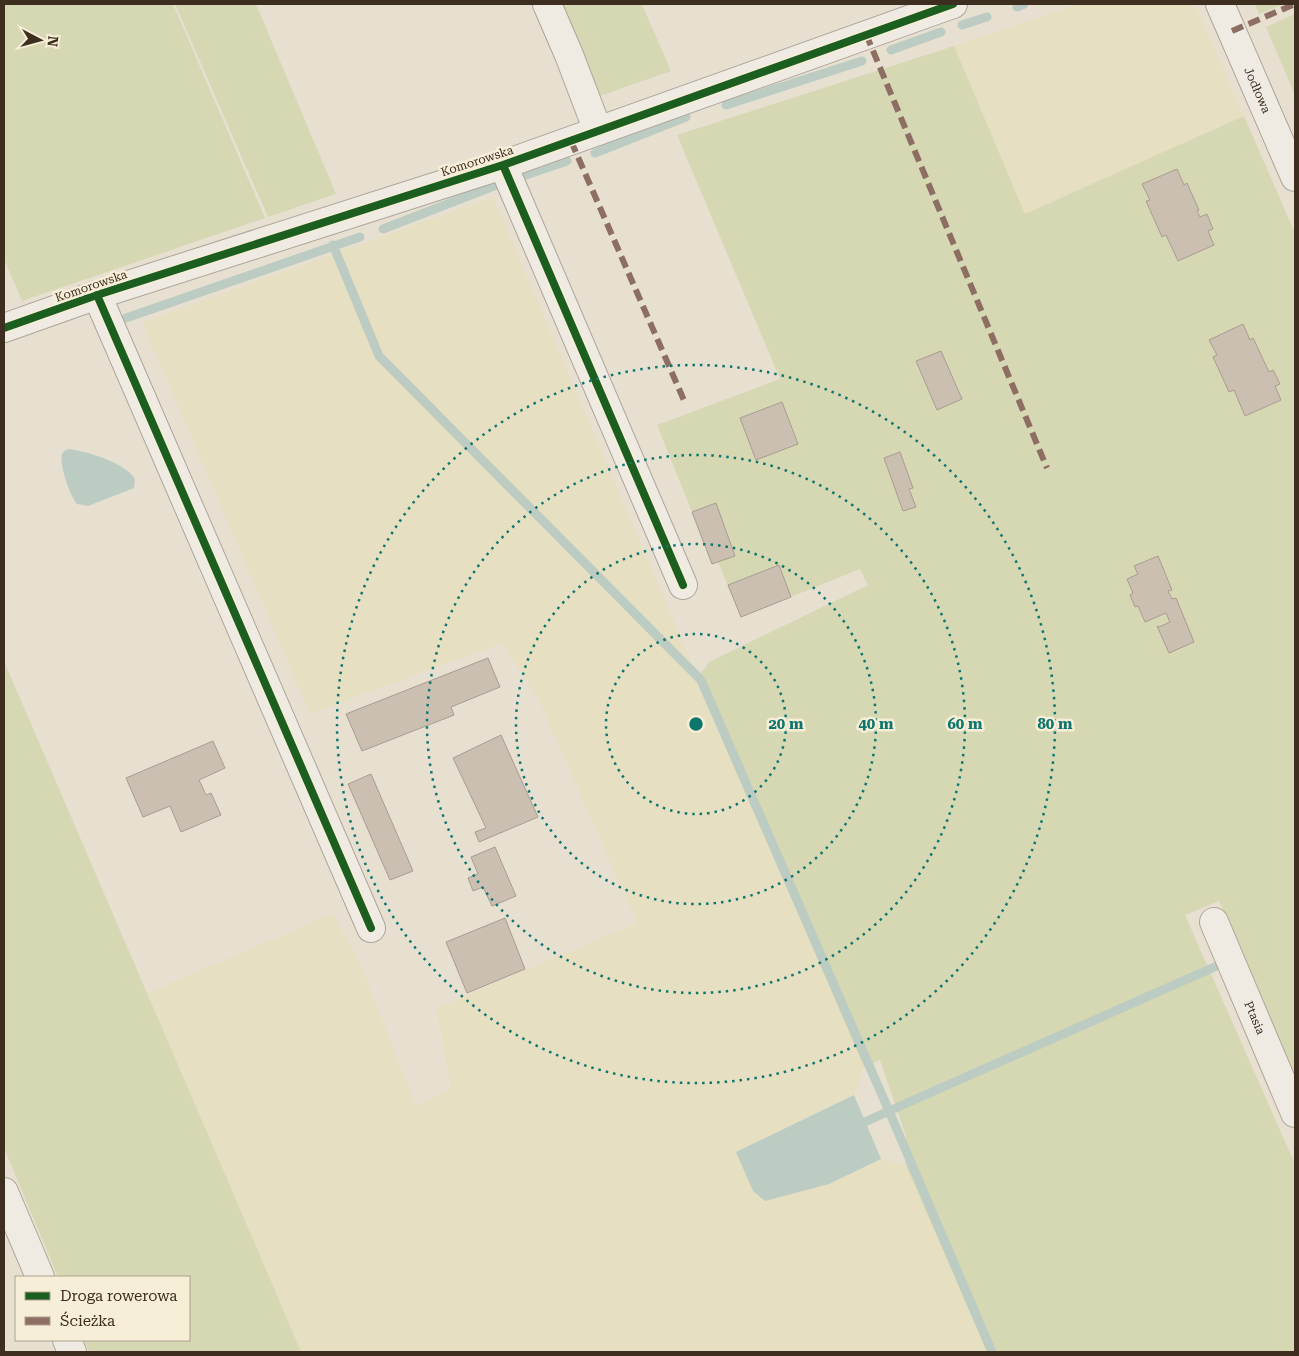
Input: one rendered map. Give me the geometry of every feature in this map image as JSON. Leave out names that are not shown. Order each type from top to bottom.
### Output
[{"type":"street","points":[[547,4],[598,131]]},
{"type":"street","name":"Komorowska","points":[[4,328],[97,295],[504,165],[953,4]]},
{"type":"street","name":"Jodłowa","points":[[1220,4],[1295,177]]},
{"type":"street","points":[[504,165],[683,585]]},
{"type":"street","points":[[97,295],[370,928]]},
{"type":"street","name":"Ptasia","points":[[1214,922],[1295,1113]]},
{"type":"street","points":[[4,1192],[40,1276]]},
{"type":"shaded area","points":[[1079,4],[1195,4],[1244,116],[1025,215],[954,46]]},
{"type":"shaded area","points":[[493,197],[864,1067],[854,1095],[736,1152],[753,1191],[765,1201],[829,1184],[881,1159],[905,1163],[987,1352],[301,1352],[147,993],[332,914],[359,960],[416,1106],[451,1088],[436,1008],[637,923],[538,698],[502,643],[310,714],[142,322]]},
{"type":"shaded area","points":[[69,449],[95,455],[115,463],[130,473],[135,479],[134,488],[88,506],[77,504],[68,488],[61,459],[64,451]]},
{"type":"shaded area","points":[[854,1095],[881,1159],[829,1184],[765,1201],[753,1191],[736,1152]]},
{"type":"green space","points":[[4,4],[173,4],[265,218],[22,301],[4,259]]},
{"type":"green space","points":[[175,4],[256,4],[336,194],[268,217]]},
{"type":"green space","points":[[560,4],[642,4],[671,71],[600,96]]},
{"type":"green space","points":[[1255,4],[1284,4],[1259,14]]},
{"type":"green space","points":[[1295,14],[1295,95],[1266,27]]},
{"type":"green space","points":[[954,46],[1025,214],[1244,116],[1295,233],[1295,1075],[1219,901],[1185,915],[1295,1164],[1295,1352],[987,1352],[905,1163],[906,1136],[880,1060],[864,1067],[697,679],[709,662],[868,585],[860,569],[741,617],[718,562],[712,564],[657,425],[780,379],[677,135]]},
{"type":"green space","points":[[4,661],[301,1352],[89,1352],[84,1341],[190,1341],[190,1276],[58,1276],[4,1148]]},
{"type":"building","points":[[1177,169],[1184,185],[1187,183],[1199,210],[1197,211],[1200,217],[1207,214],[1213,229],[1208,231],[1214,245],[1178,261],[1166,235],[1162,237],[1146,201],[1150,200],[1142,184]]},
{"type":"building","points":[[1243,324],[1250,340],[1253,338],[1269,372],[1273,370],[1280,384],[1275,386],[1281,400],[1245,416],[1234,390],[1229,392],[1213,357],[1217,355],[1209,340]]},
{"type":"building","points":[[941,351],[962,399],[937,410],[916,361]]},
{"type":"building","points":[[782,402],[798,444],[756,460],[740,418]]},
{"type":"building","points":[[900,452],[913,488],[909,489],[916,507],[903,511],[884,458]]},
{"type":"building","points":[[716,503],[735,556],[712,564],[692,512]]},
{"type":"building","points":[[1158,556],[1172,590],[1168,591],[1172,599],[1176,598],[1194,642],[1169,653],[1157,626],[1159,627],[1170,622],[1166,613],[1145,622],[1138,606],[1135,607],[1130,595],[1133,593],[1127,579],[1138,574],[1134,566]]},
{"type":"building","points":[[779,565],[791,597],[741,617],[728,585]]},
{"type":"building","points":[[488,658],[500,687],[451,707],[454,715],[362,751],[346,714]]},
{"type":"building","points":[[501,735],[538,817],[479,842],[475,832],[486,828],[453,758]]},
{"type":"building","points":[[213,741],[225,768],[199,780],[206,795],[211,793],[221,815],[181,832],[170,806],[143,817],[126,778]]},
{"type":"building","points":[[371,774],[413,871],[390,880],[348,784]]},
{"type":"building","points":[[495,847],[516,896],[492,906],[483,887],[473,891],[468,878],[478,874],[471,857]]},
{"type":"building","points":[[505,918],[525,969],[467,993],[446,942]]},
{"type":"waterway","points":[[1017,7],[1024,4]]},
{"type":"waterway","points":[[962,25],[987,17]]},
{"type":"waterway","points":[[891,50],[941,32]]},
{"type":"waterway","points":[[726,105],[862,61]]},
{"type":"waterway","points":[[595,153],[686,117]]},
{"type":"waterway","points":[[517,178],[567,161]]},
{"type":"waterway","points":[[383,229],[494,186]]},
{"type":"waterway","points":[[126,318],[360,237]]},
{"type":"waterway","points":[[333,245],[379,356],[701,680],[889,1111],[865,1122]]},
{"type":"waterway","points":[[992,1352],[889,1111],[1219,965]]},
{"type":"marked path","points":[[1232,31],[1295,4]]},
{"type":"marked path","points":[[866,34],[1047,468]]},
{"type":"marked path","points":[[571,141],[686,405]]},
{"type":"cycle path","points":[[4,328],[97,295],[503,165],[953,4]]},
{"type":"cycle path","points":[[503,165],[683,585]]},
{"type":"cycle path","points":[[97,295],[371,928]]}]
